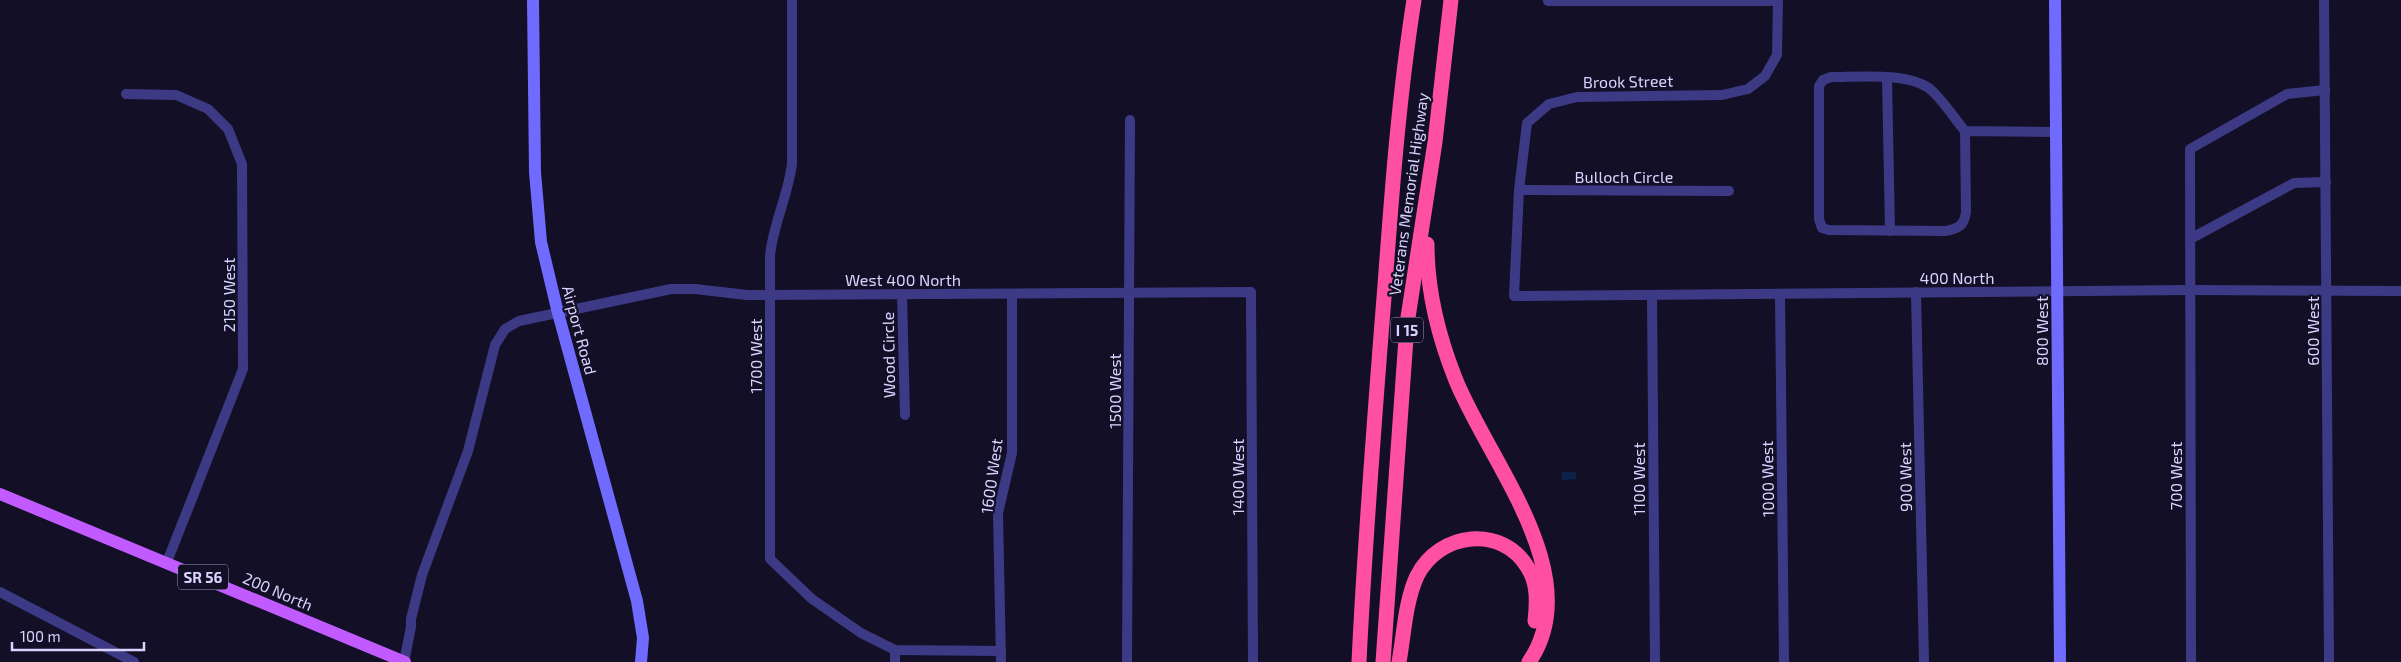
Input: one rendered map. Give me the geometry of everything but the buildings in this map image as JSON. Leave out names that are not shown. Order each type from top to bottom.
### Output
[{"type":"highway","name":"Veterans Memorial Highway","points":[[1359,662],[1374,416],[1392,191],[1402,78],[1414,0]]},
{"type":"highway","name":"Veterans Memorial Highway","points":[[1383,662],[1408,324],[1435,142],[1451,0]]},
{"type":"highway","points":[[1435,142],[1427,218],[1427,260],[1434,311],[1454,378],[1468,409],[1534,534],[1541,552],[1548,584],[1543,630],[1529,662]]},
{"type":"highway","points":[[1399,662],[1411,594],[1417,575],[1442,549],[1470,537],[1484,538],[1508,547],[1528,568],[1534,581],[1536,595],[1534,625],[1530,639],[1517,662]]},
{"type":"main road","name":"200 North","points":[[0,494],[405,662]]},
{"type":"street","name":"Airport Road","points":[[533,0],[535,172],[541,242],[558,313],[637,601],[643,638],[641,662]]},
{"type":"street","name":"1700 West","points":[[792,0],[792,164],[788,186],[772,236],[770,256],[770,559],[812,599],[861,633],[894,650],[1001,651]]},
{"type":"street","name":"800 West","points":[[2055,0],[2060,662]]},
{"type":"street","name":"600 West","points":[[2324,0],[2329,662]]},
{"type":"street","points":[[1548,1],[1778,1]]},
{"type":"street","name":"Brook Street","points":[[1514,296],[1519,190],[1527,123],[1549,104],[1577,97],[1731,94],[1754,86],[1770,70],[1777,55],[1778,1]]},
{"type":"street","points":[[1831,77],[1887,78],[1913,81],[1930,89],[1965,131],[1964,222],[1960,228],[1946,231],[1829,230],[1822,228],[1819,219],[1819,86],[1823,80],[1831,77]]},
{"type":"street","points":[[1887,78],[1890,231]]},
{"type":"street","name":"700 West","points":[[2191,662],[2190,149],[2287,94],[2325,90]]},
{"type":"street","name":"2150 West","points":[[126,94],[176,95],[208,109],[228,129],[242,164],[243,368],[167,562]]},
{"type":"street","name":"1500 West","points":[[1127,662],[1130,120]]},
{"type":"street","points":[[1965,131],[2056,132]]},
{"type":"street","points":[[2190,238],[2294,183],[2326,182]]},
{"type":"street","name":"Bulloch Circle","points":[[1519,190],[1729,191]]},
{"type":"street","name":"West 400 North","points":[[405,662],[411,620],[422,574],[468,451],[495,345],[505,329],[518,321],[671,289],[694,289],[727,294],[770,295],[1251,292]]},
{"type":"street","name":"400 North","points":[[1514,296],[2190,290],[2401,291]]},
{"type":"street","name":"1400 West","points":[[1251,292],[1253,662]]},
{"type":"street","name":"900 West","points":[[1916,292],[1924,662]]},
{"type":"street","name":"Wood Circle","points":[[902,294],[905,415]]},
{"type":"street","name":"1600 West","points":[[1001,662],[998,513],[1012,453],[1012,294]]},
{"type":"street","name":"1100 West","points":[[1652,295],[1655,662]]},
{"type":"street","name":"1000 West","points":[[1780,295],[1784,662]]},
{"type":"street","points":[[0,592],[134,662]]},
{"type":"street","points":[[894,650],[895,662]]},
{"type":"water","points":[[1562,472],[1576,472],[1576,479],[1562,480]]}]
